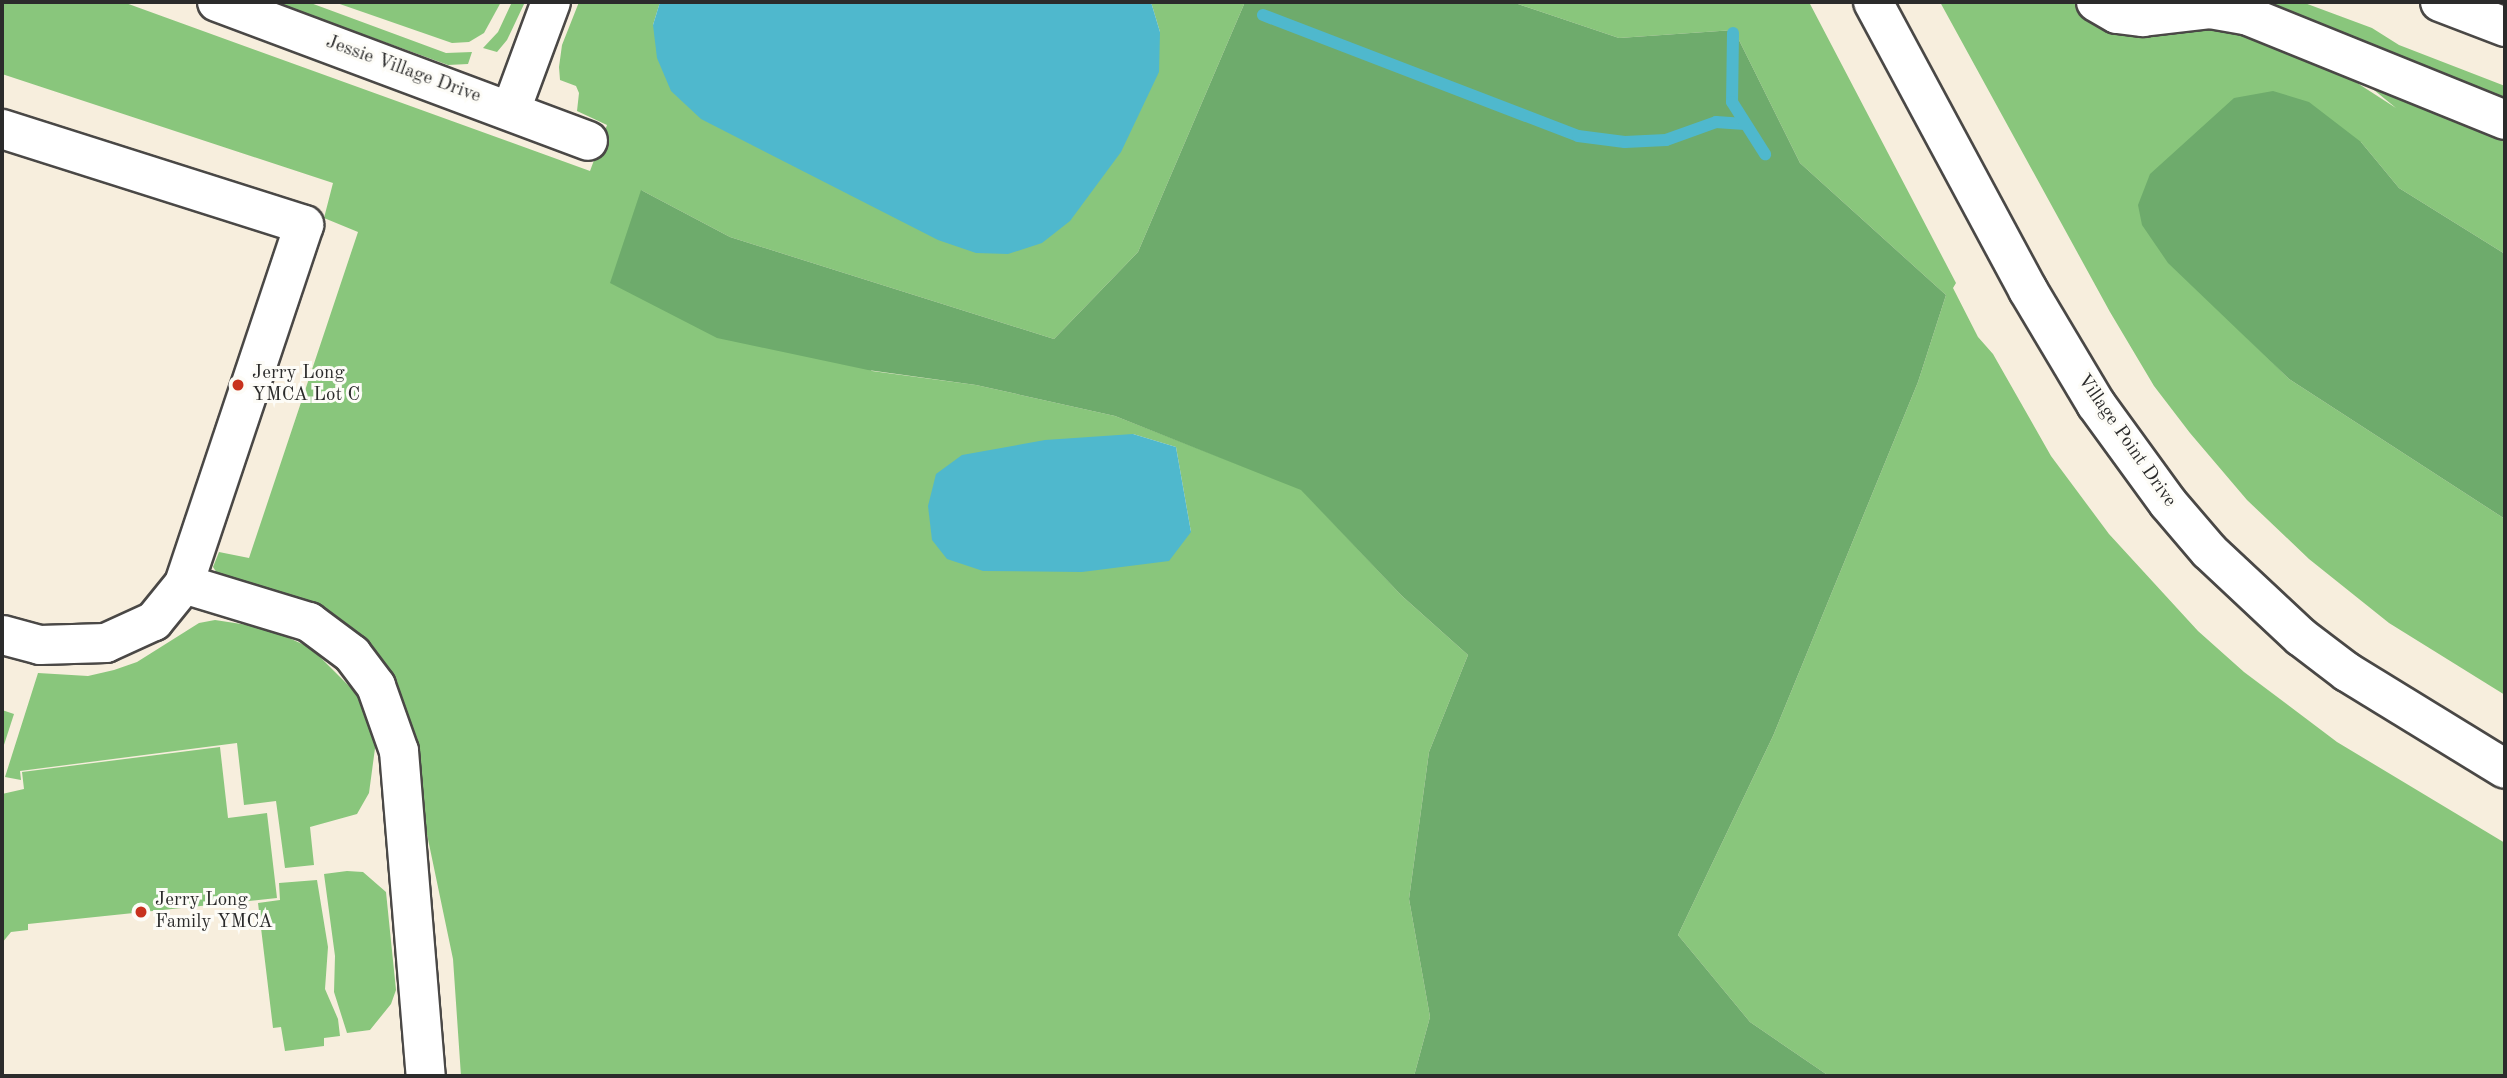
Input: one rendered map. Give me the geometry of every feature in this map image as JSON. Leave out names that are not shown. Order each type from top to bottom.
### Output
[{"type":"street","name":"Jessie Village Drive","points":[[217,2],[588,141]]},
{"type":"street","points":[[511,110],[551,2]]},
{"type":"street","name":"Village Point Drive","points":[[1873,2],[2028,290],[2096,404],[2168,503],[2209,551],[2301,637],[2347,672],[2505,769]]},
{"type":"street","points":[[2096,2],[2117,14],[2143,17],[2210,9],[2248,16],[2505,120]]},
{"type":"street","points":[[2440,2],[2505,27]]},
{"type":"street","points":[[2,129],[304,225],[184,584],[153,621],[106,643],[40,645],[2,635]]},
{"type":"street","points":[[184,584],[309,622],[352,654],[376,685],[399,751],[426,1076]]},
{"type":"green space","points":[[2,2],[123,2],[590,171],[607,125],[577,111],[579,93],[576,86],[560,80],[559,67],[562,45],[579,2],[660,2],[653,25],[1160,32],[1151,2],[1245,2],[1138,252],[1054,339],[730,237],[641,190],[872,371],[976,385],[1115,416],[1301,489],[1402,596],[1468,655],[1429,752],[1409,899],[1430,1017],[1414,1076],[461,1076],[453,959],[395,681],[376,656],[312,604],[217,573],[213,567],[219,552],[249,558],[358,232],[324,218],[333,183],[2,74]],"holes":[[[1133,434],[1176,447],[1191,532]]]},
{"type":"green space","points":[[274,2],[308,2],[446,53],[472,52],[468,64],[448,65]]},
{"type":"green space","points":[[334,2],[501,2],[484,33],[469,42],[452,43]]},
{"type":"green space","points":[[512,2],[525,2],[507,40],[497,52],[483,48],[498,32]]},
{"type":"green space","points":[[1245,2],[1512,2],[1619,38],[1734,30],[1800,163],[1946,295],[1918,382],[1773,736],[1678,935],[1750,1022],[1829,1076],[1414,1076],[1430,1017],[1409,899],[1429,752],[1468,655],[1402,596],[1301,490],[1115,416],[976,385],[868,370],[717,338],[610,283],[641,190],[730,237],[1054,339],[1138,252]]},
{"type":"green space","points":[[1512,2],[1809,2],[1956,283],[1953,288],[1978,337],[1993,354],[2051,456],[2109,534],[2198,631],[2244,672],[2337,742],[2505,843],[2505,1076],[1829,1076],[1750,1022],[1678,935],[1773,736],[1918,382],[1946,295],[1800,163],[1734,30],[1619,38]]},
{"type":"green space","points":[[1940,2],[2077,2],[2220,23],[2505,131],[2505,254],[2399,188],[2361,142],[2239,330],[2289,379],[2505,519],[2505,695],[2389,623],[2309,559],[2247,500],[2154,386],[2110,312]],"holes":[[[2343,70],[2363,81],[2396,108],[2351,79]]]},
{"type":"green space","points":[[2254,2],[2302,2],[2372,28],[2399,45],[2505,86],[2505,105]]},
{"type":"green space","points":[[2273,91],[2309,102],[2361,142],[2399,188],[2505,254],[2505,519],[2289,379],[2168,263],[2142,225],[2138,205],[2150,174],[2234,98]]},
{"type":"green space","points":[[215,620],[267,628],[311,648],[358,695],[368,719],[376,741],[369,793],[357,814],[310,827],[314,865],[285,868],[276,801],[244,805],[237,743],[20,771],[21,780],[5,777],[38,673],[88,676],[114,670],[137,662],[199,623]]},
{"type":"green space","points":[[2,710],[14,714],[2,751]]},
{"type":"green space","points":[[220,747],[228,818],[267,813],[277,898],[28,924],[28,930],[11,932],[2,943],[2,794],[24,789],[22,772]]},
{"type":"green space","points":[[363,872],[386,892],[396,990],[391,1004],[370,1030],[347,1033],[334,992],[335,956],[324,874]]},
{"type":"green space","points":[[317,880],[328,947],[325,989],[338,1019],[340,1036],[324,1038],[324,1046],[285,1051],[281,1027],[273,1028],[258,903],[280,900],[279,883]]},
{"type":"water","points":[[660,2],[1151,2],[1160,32],[1159,72],[1121,152],[1070,221],[1042,243],[1008,254],[976,253],[938,240],[701,119],[671,91],[657,58],[653,25]]},
{"type":"water","points":[[1133,434],[1176,447],[1191,532],[1169,561],[1082,572],[983,571],[947,559],[932,540],[928,506],[936,474],[962,455],[1045,440]]},
{"type":"waterway","points":[[1263,15],[1578,136],[1625,142],[1666,140],[1716,122],[1745,124]]},
{"type":"waterway","points":[[1733,33],[1732,102],[1765,154]]},
{"type":"place","name":"Jerry Long YMCA Lot C","points":[[238,385]]},
{"type":"place","name":"Jerry Long Family YMCA","points":[[141,912]]}]
